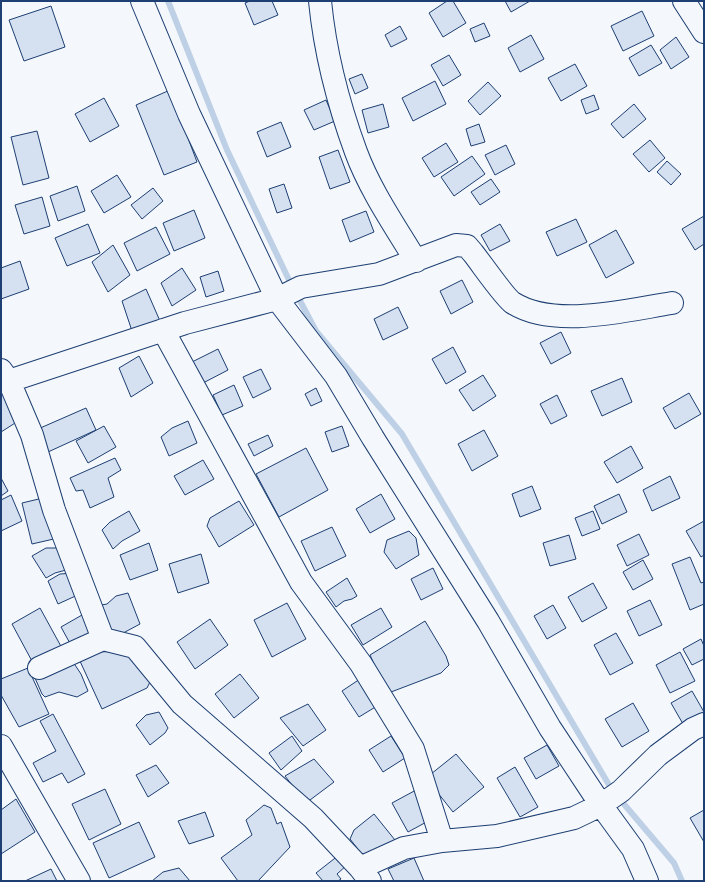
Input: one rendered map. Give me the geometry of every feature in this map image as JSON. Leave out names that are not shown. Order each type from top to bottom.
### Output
[{"type":"street","points":[[142,1],[189,114],[288,294],[373,438],[488,621],[550,728],[611,798],[647,881]]},
{"type":"street","points":[[320,1],[323,36],[337,93],[356,152],[383,206],[416,261]]},
{"type":"street","points":[[684,1],[704,32]]},
{"type":"street","points":[[103,639],[54,510],[32,435],[5,375],[288,294],[379,274],[456,245],[466,246],[511,303],[530,311],[561,317],[584,316],[672,304]]},
{"type":"street","points":[[163,330],[301,582],[361,664],[413,749],[442,841]]},
{"type":"street","points":[[39,668],[103,639],[135,647],[182,704],[313,818],[365,874],[404,848],[442,841],[497,836],[574,818],[611,798],[658,755],[694,729],[704,724]]},
{"type":"street","points":[[1,746],[79,881]]},
{"type":"building","points":[[250,1],[272,1],[278,15],[254,25],[245,3]]},
{"type":"building","points":[[447,1],[453,1],[466,23],[443,37],[429,13]]},
{"type":"building","points":[[505,1],[530,1],[511,12]]},
{"type":"building","points":[[51,6],[65,47],[24,61],[9,20]]},
{"type":"building","points":[[642,11],[654,36],[623,51],[611,26]]},
{"type":"building","points":[[484,23],[490,36],[475,42],[470,29]]},
{"type":"building","points":[[400,26],[407,39],[391,47],[385,35]]},
{"type":"building","points":[[531,35],[544,59],[520,72],[508,48]]},
{"type":"building","points":[[676,37],[689,57],[671,69],[660,50]]},
{"type":"building","points":[[651,45],[662,63],[639,76],[629,58]]},
{"type":"building","points":[[449,55],[461,75],[443,86],[431,65]]},
{"type":"building","points":[[575,64],[587,86],[561,101],[548,78]]},
{"type":"building","points":[[362,74],[368,88],[355,94],[349,79]]},
{"type":"building","points":[[435,81],[446,104],[413,121],[402,98]]},
{"type":"building","points":[[488,82],[501,96],[480,115],[468,101]]},
{"type":"building","points":[[170,90],[197,162],[164,175],[136,105]]},
{"type":"building","points":[[594,95],[599,109],[586,114],[581,100]]},
{"type":"building","points":[[104,98],[119,126],[90,142],[75,114]]},
{"type":"building","points":[[326,100],[335,121],[314,130],[304,110]]},
{"type":"building","points":[[383,104],[389,127],[368,133],[362,110]]},
{"type":"building","points":[[634,104],[646,119],[623,138],[611,124]]},
{"type":"building","points":[[281,122],[291,147],[267,157],[257,132]]},
{"type":"building","points":[[479,124],[485,142],[471,146],[466,129]]},
{"type":"building","points":[[37,131],[49,178],[23,185],[11,137]]},
{"type":"building","points":[[650,140],[665,158],[649,172],[633,154]]},
{"type":"building","points":[[446,143],[458,162],[434,177],[422,158]]},
{"type":"building","points":[[506,145],[515,164],[495,175],[485,155]]},
{"type":"building","points":[[338,150],[350,182],[330,189],[319,157]]},
{"type":"building","points":[[472,156],[485,174],[454,196],[441,177]]},
{"type":"building","points":[[667,161],[681,174],[671,185],[657,172]]},
{"type":"building","points":[[117,175],[131,197],[104,213],[91,191]]},
{"type":"building","points":[[491,179],[500,192],[480,205],[471,192]]},
{"type":"building","points":[[284,184],[292,208],[277,213],[269,189]]},
{"type":"building","points":[[77,186],[85,211],[58,221],[50,196]]},
{"type":"building","points":[[153,188],[163,201],[142,219],[131,205]]},
{"type":"building","points":[[42,197],[50,226],[24,234],[15,205]]},
{"type":"building","points":[[194,210],[205,238],[174,251],[163,223]]},
{"type":"building","points":[[366,211],[374,232],[350,242],[342,220]]},
{"type":"building","points":[[704,216],[704,244],[695,250],[682,229]]},
{"type":"building","points":[[576,219],[587,242],[557,256],[546,232]]},
{"type":"building","points":[[88,224],[100,253],[67,266],[55,238]]},
{"type":"building","points":[[500,224],[510,241],[490,251],[481,235]]},
{"type":"building","points":[[156,227],[170,254],[137,271],[124,243]]},
{"type":"building","points":[[616,230],[634,263],[606,278],[589,245]]},
{"type":"building","points":[[113,245],[130,275],[108,292],[92,262]]},
{"type":"building","points":[[20,261],[29,289],[1,299],[1,268]]},
{"type":"building","points":[[182,268],[196,290],[172,306],[161,283]]},
{"type":"building","points":[[218,271],[224,291],[206,297],[200,277]]},
{"type":"building","points":[[462,280],[473,302],[451,314],[440,291]]},
{"type":"building","points":[[146,289],[160,321],[133,334],[122,301]]},
{"type":"building","points":[[398,307],[408,328],[383,340],[374,319]]},
{"type":"building","points":[[561,332],[571,353],[551,364],[540,343]]},
{"type":"building","points":[[453,347],[466,372],[446,384],[432,359]]},
{"type":"building","points":[[218,349],[228,370],[203,383],[192,362]]},
{"type":"building","points":[[139,356],[153,383],[131,397],[119,368]]},
{"type":"building","points":[[261,369],[271,389],[253,398],[243,377]]},
{"type":"building","points":[[483,375],[496,396],[473,411],[459,390]]},
{"type":"building","points":[[622,378],[632,402],[602,416],[591,391]]},
{"type":"building","points":[[234,385],[243,406],[222,415],[213,395]]},
{"type":"building","points":[[316,388],[322,401],[311,406],[305,394]]},
{"type":"building","points":[[6,390],[23,418],[1,432],[1,393]]},
{"type":"building","points":[[689,393],[701,414],[675,429],[663,408]]},
{"type":"building","points":[[557,395],[567,416],[551,424],[540,404]]},
{"type":"building","points":[[86,408],[96,430],[48,452],[38,429]]},
{"type":"building","points":[[188,421],[197,443],[169,456],[161,437],[172,428]]},
{"type":"building","points":[[104,426],[116,447],[88,463],[76,441]]},
{"type":"building","points":[[342,426],[349,446],[332,452],[325,432]]},
{"type":"building","points":[[484,430],[498,456],[472,471],[458,444]]},
{"type":"building","points":[[268,435],[273,446],[254,456],[248,444]]},
{"type":"building","points":[[631,446],[643,468],[617,483],[604,462]]},
{"type":"building","points":[[306,448],[328,490],[279,517],[256,474]]},
{"type":"building","points":[[115,458],[121,470],[108,478],[114,497],[90,508],[83,490],[76,491],[70,478]]},
{"type":"building","points":[[203,460],[214,479],[185,495],[174,476]]},
{"type":"building","points":[[670,476],[680,498],[652,511],[643,490]]},
{"type":"building","points":[[1,478],[8,491],[1,496]]},
{"type":"building","points":[[532,486],[541,509],[520,517],[512,494]]},
{"type":"building","points":[[381,494],[395,519],[370,533],[356,509]]},
{"type":"building","points":[[619,494],[627,512],[602,524],[594,506]]},
{"type":"building","points":[[11,495],[22,521],[1,531],[1,500]]},
{"type":"building","points":[[47,497],[58,538],[32,544],[22,503]]},
{"type":"building","points":[[239,501],[254,525],[219,547],[207,526],[210,518]]},
{"type":"building","points":[[129,511],[140,531],[122,541],[113,549],[102,530],[110,522]]},
{"type":"building","points":[[593,511],[600,529],[582,536],[575,518]]},
{"type":"building","points":[[704,521],[704,555],[701,557],[686,531]]},
{"type":"building","points":[[332,527],[346,556],[315,571],[301,541]]},
{"type":"building","points":[[409,531],[416,538],[419,555],[396,569],[384,552],[387,540]]},
{"type":"building","points":[[639,534],[649,555],[627,566],[617,545]]},
{"type":"building","points":[[569,535],[576,559],[550,566],[543,543]]},
{"type":"building","points":[[149,543],[158,570],[130,580],[120,555]]},
{"type":"building","points":[[46,548],[60,548],[66,570],[55,573],[46,578],[32,556]]},
{"type":"building","points":[[201,554],[209,583],[178,593],[169,564]]},
{"type":"building","points":[[690,557],[701,583],[704,582],[704,604],[690,610],[672,564]]},
{"type":"building","points":[[643,560],[653,579],[633,590],[623,572]]},
{"type":"building","points":[[433,568],[443,589],[421,600],[411,579]]},
{"type":"building","points":[[75,573],[82,593],[58,604],[48,581],[60,574]]},
{"type":"building","points":[[347,578],[357,596],[344,601],[336,607],[326,592]]},
{"type":"building","points":[[593,583],[607,608],[582,622],[568,597]]},
{"type":"building","points":[[128,593],[140,624],[112,639],[96,606],[107,604],[116,596]]},
{"type":"building","points":[[650,600],[662,625],[639,636],[627,611]]},
{"type":"building","points":[[287,603],[306,639],[272,657],[254,620]]},
{"type":"building","points":[[553,605],[566,628],[547,639],[534,616]]},
{"type":"building","points":[[40,608],[63,650],[33,663],[12,624]]},
{"type":"building","points":[[381,608],[392,627],[363,645],[351,625]]},
{"type":"building","points":[[82,615],[93,636],[72,647],[61,627]]},
{"type":"building","points":[[210,619],[228,645],[195,669],[177,642]]},
{"type":"building","points":[[425,621],[446,656],[449,665],[441,673],[391,692],[370,655]]},
{"type":"building","points":[[616,633],[633,663],[610,675],[594,645]]},
{"type":"building","points":[[701,639],[704,646],[704,659],[692,665],[683,649]]},
{"type":"building","points":[[131,651],[150,682],[147,688],[102,709],[79,659],[94,652]]},
{"type":"building","points":[[680,652],[695,681],[670,693],[656,665]]},
{"type":"building","points":[[71,659],[81,674],[88,691],[77,697],[59,692],[45,697],[42,694],[35,678]]},
{"type":"building","points":[[28,668],[49,714],[19,727],[1,695],[1,679]]},
{"type":"building","points":[[240,674],[259,698],[234,718],[215,694]]},
{"type":"building","points":[[360,679],[377,706],[359,717],[342,691]]},
{"type":"building","points":[[692,691],[704,712],[683,724],[671,703]]},
{"type":"building","points":[[633,703],[649,731],[622,747],[605,719]]},
{"type":"building","points":[[308,704],[326,730],[303,746],[280,718]]},
{"type":"building","points":[[159,712],[168,728],[165,733],[150,745],[136,725],[146,715]]},
{"type":"building","points":[[53,714],[85,774],[68,783],[62,773],[43,782],[33,763],[56,751],[40,721]]},
{"type":"building","points":[[292,736],[302,751],[281,770],[269,753]]},
{"type":"building","points":[[391,736],[405,758],[383,772],[369,750]]},
{"type":"building","points":[[547,745],[559,766],[536,779],[524,758]]},
{"type":"building","points":[[456,754],[484,787],[453,812],[426,778]]},
{"type":"building","points":[[314,759],[334,782],[306,803],[285,776]]},
{"type":"building","points":[[156,765],[169,783],[148,797],[136,775]]},
{"type":"building","points":[[515,767],[538,807],[520,817],[497,778]]},
{"type":"building","points":[[105,789],[121,824],[89,840],[72,804]]},
{"type":"building","points":[[416,790],[432,819],[408,832],[392,803]]},
{"type":"building","points":[[16,799],[35,832],[1,854],[1,810]]},
{"type":"building","points":[[264,805],[271,808],[277,824],[281,822],[290,847],[258,881],[238,881],[221,858],[252,835],[246,820]]},
{"type":"building","points":[[704,810],[704,842],[690,818]]},
{"type":"building","points":[[205,812],[214,836],[189,844],[178,821]]},
{"type":"building","points":[[374,814],[395,840],[368,862],[350,839],[354,830]]},
{"type":"building","points":[[139,822],[155,857],[109,878],[93,843]]},
{"type":"building","points":[[339,855],[347,865],[337,874],[341,879],[338,881],[323,881],[316,873]]},
{"type":"building","points":[[414,858],[424,881],[394,881],[388,869]]},
{"type":"building","points":[[179,868],[190,881],[152,881],[163,872]]},
{"type":"building","points":[[51,869],[57,881],[25,881]]},
{"type":"waterway","points":[[168,1],[227,150],[289,280],[316,331],[402,434],[612,790],[674,863],[682,881]]}]
